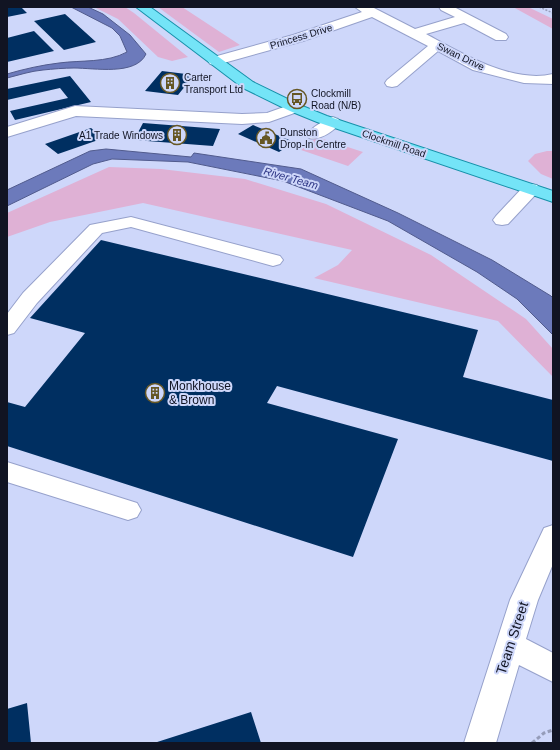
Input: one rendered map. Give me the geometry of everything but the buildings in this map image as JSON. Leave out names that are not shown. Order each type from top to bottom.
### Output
[{"type":"main road","name":"Clockmill Road","points":[[142,7],[248,85],[295,108],[553,196]]},
{"type":"street","points":[[446,7],[501,37]]},
{"type":"street","name":"Princess Drive","points":[[215,61],[298,38],[367,10]]},
{"type":"street","name":"Swan Drive","points":[[367,10],[416,33],[478,67],[524,79],[549,81],[553,78]]},
{"type":"street","points":[[416,33],[466,18]]},
{"type":"street","points":[[392,84],[437,45]]},
{"type":"street","points":[[7,132],[76,112],[242,119],[269,117],[295,108]]},
{"type":"street","points":[[315,134],[333,122]]},
{"type":"street","points":[[502,220],[530,189]]},
{"type":"street","points":[[7,328],[30,298],[96,229],[131,222],[273,260]]},
{"type":"street","points":[[7,472],[128,510]]},
{"type":"street","name":"Team Street","points":[[480,743],[509,645],[532,580],[553,536]]},
{"type":"street","points":[[509,645],[553,668]]},
{"type":"path","points":[[539,7],[553,13]]},
{"type":"path","points":[[532,743],[544,733],[553,730]]},
{"type":"shaded area","points":[[94,7],[125,7],[188,57],[172,61],[158,57],[118,19]]},
{"type":"shaded area","points":[[158,7],[182,7],[240,45],[219,52]]},
{"type":"shaded area","points":[[513,7],[528,7],[553,19],[553,29]]},
{"type":"shaded area","points":[[317,137],[363,152],[348,166],[301,150]]},
{"type":"shaded area","points":[[553,151],[553,179],[541,174],[528,161],[535,154]]},
{"type":"shaded area","points":[[109,167],[161,169],[245,179],[326,204],[431,255],[526,319],[553,349],[553,377],[498,321],[314,278],[338,265],[352,250],[143,203],[50,222],[7,237],[7,213]]},
{"type":"water","points":[[71,7],[88,7],[103,14],[130,35],[146,54],[141,61],[124,68],[55,69],[34,71],[7,78],[7,74],[33,67],[59,63],[102,60],[119,56],[127,52],[120,36],[112,28]]},
{"type":"water","name":"River Team","points":[[106,149],[191,157],[194,153],[301,169],[398,213],[492,260],[551,296],[553,298],[553,335],[517,299],[477,272],[388,221],[283,181],[188,162],[112,159],[93,164],[7,206],[7,190],[90,151]]},
{"type":"place","name":"Carter Transport Ltd","points":[[170,83]]},
{"type":"place","name":"Clockmill Road (N/B)","points":[[297,99]]},
{"type":"place","name":"A1 Trade Windows","points":[[177,135]]},
{"type":"place","name":"Dunston Drop-In Centre","points":[[266,138]]},
{"type":"place","name":"Monkhouse & Brown","points":[[155,393]]}]
